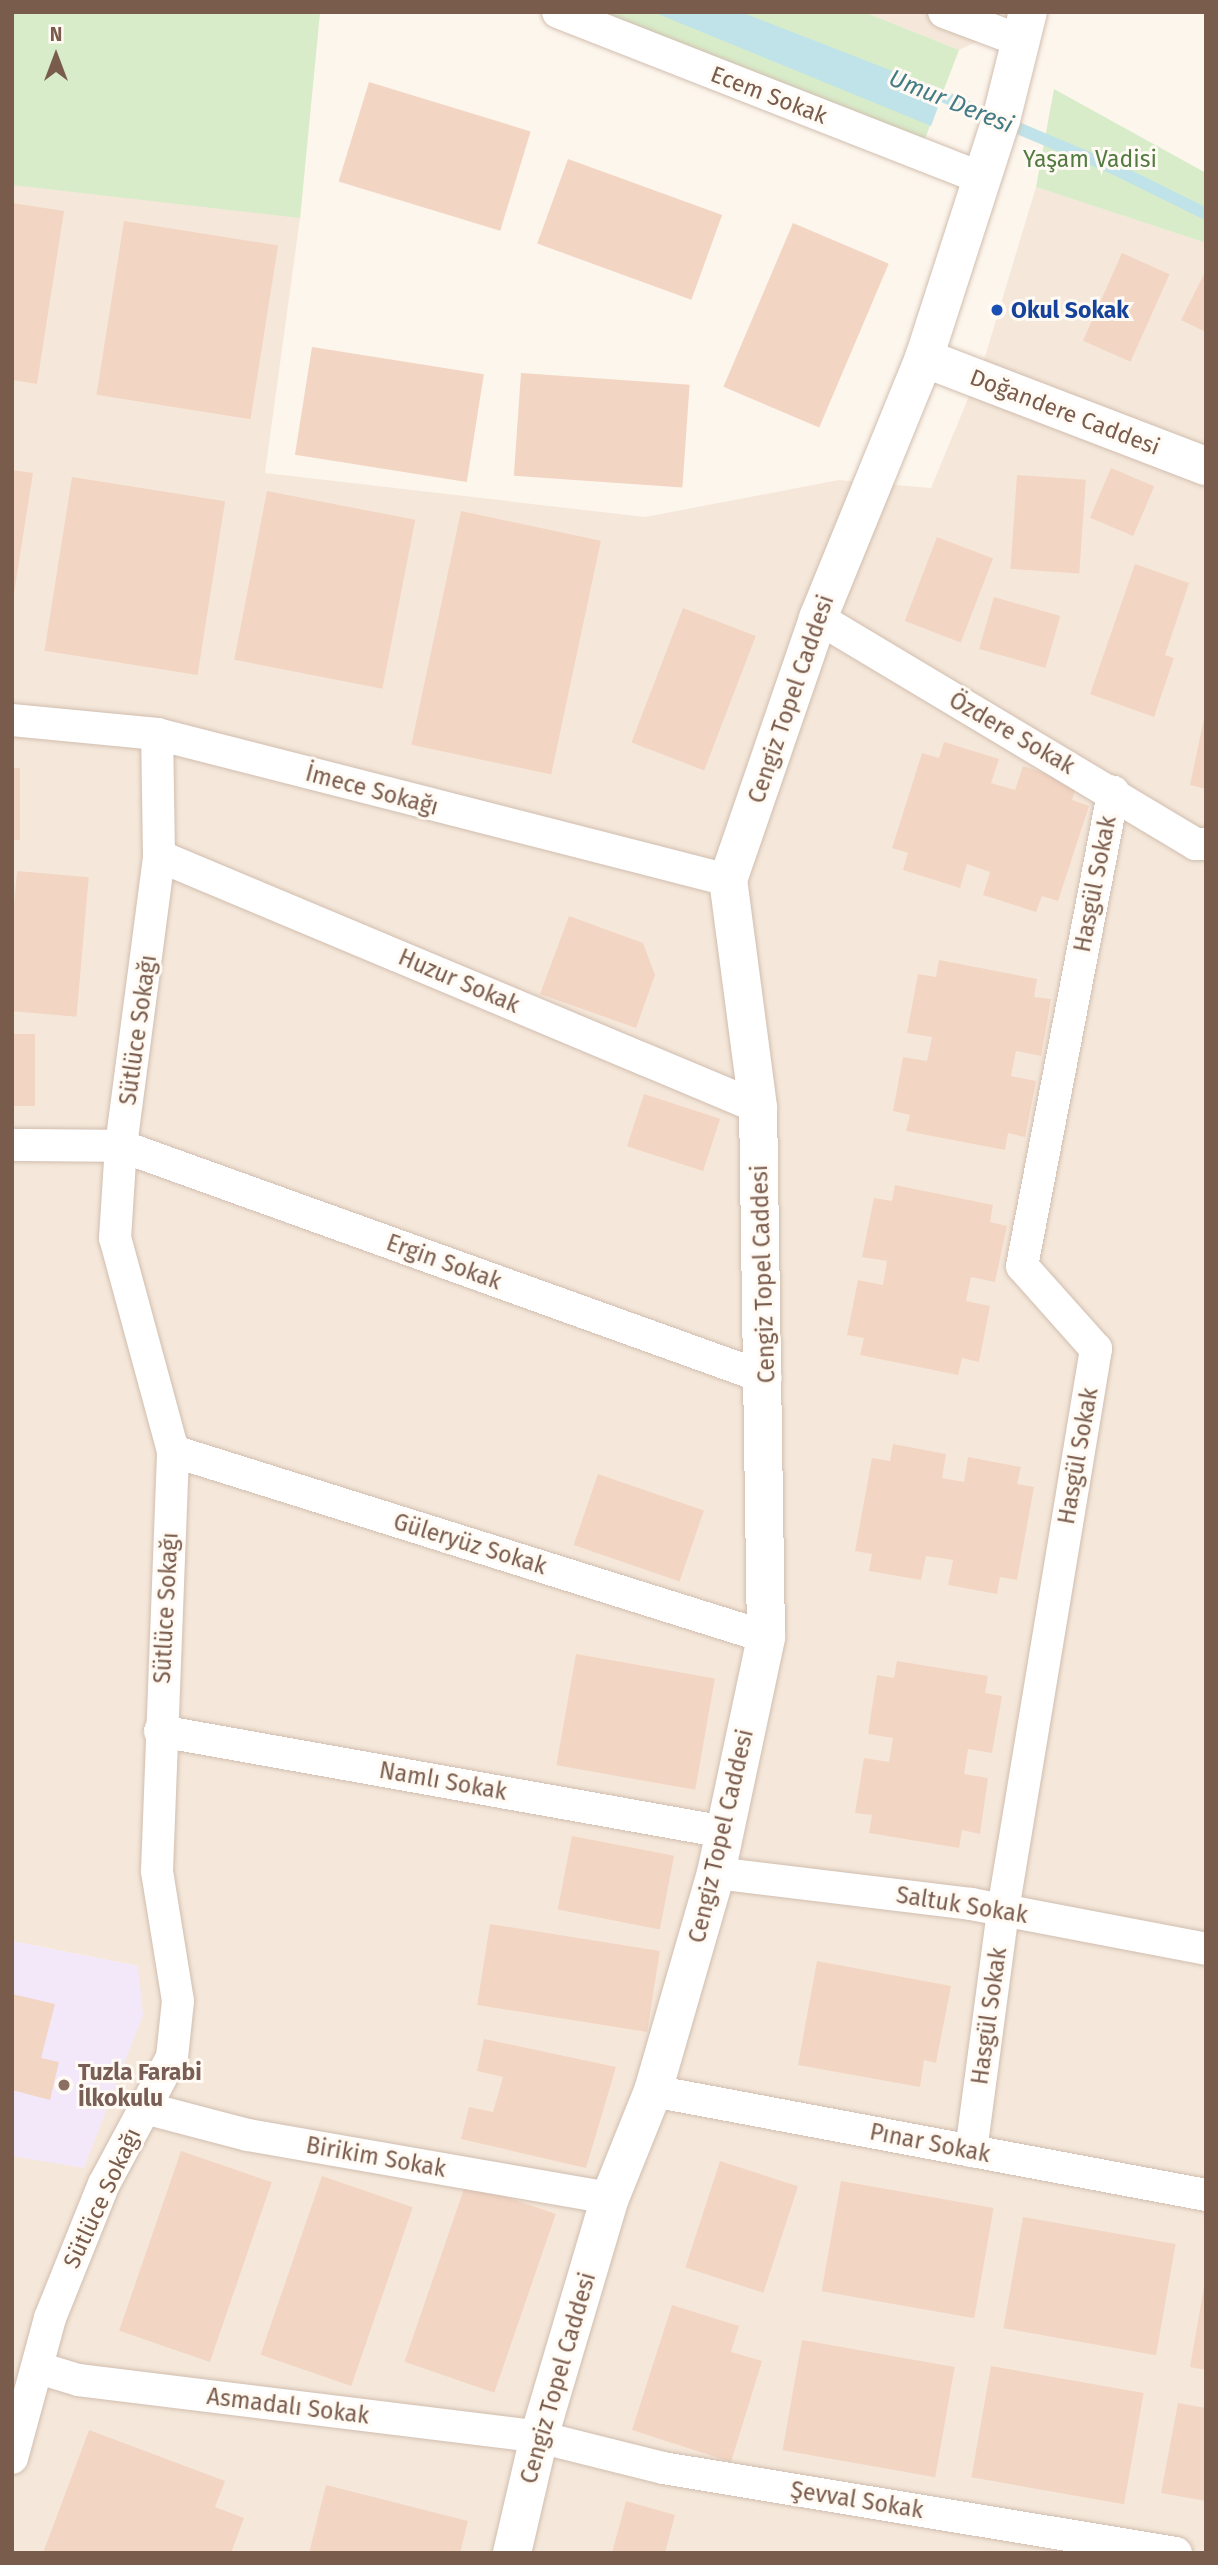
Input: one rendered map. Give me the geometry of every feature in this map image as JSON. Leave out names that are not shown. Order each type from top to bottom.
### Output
[{"type":"street","name":"Ecem Sokak","points":[[558,12],[980,177]]},
{"type":"street","points":[[944,12],[1024,27]]},
{"type":"street","name":"Cengiz Topel Caddesi","points":[[512,2553],[539,2438],[610,2198],[653,2091],[716,1873],[766,1637],[766,1378],[758,1107],[728,880],[818,618],[924,359],[1024,27]]},
{"type":"street","name":"Doğandere Caddesi","points":[[924,359],[1206,466]]},
{"type":"street","name":"Özdere Sokak","points":[[818,618],[1113,792],[1195,844],[1206,844]]},
{"type":"street","name":"İmece Sokağı","points":[[12,720],[157,734],[728,880]]},
{"type":"street","name":"Sütlüce Sokağı","points":[[12,2458],[39,2368],[50,2318],[94,2208],[172,2057],[178,2001],[158,1871],[160,1731],[173,1451],[115,1238],[121,1146],[159,856],[157,734]]},
{"type":"street","name":"Hasgül Sokak","points":[[971,2151],[1003,1910],[1096,1349],[1022,1266],[1113,792]]},
{"type":"street","name":"Huzur Sokak","points":[[159,856],[758,1107]]},
{"type":"street","name":"Ergin Sokak","points":[[12,1145],[121,1146],[766,1378]]},
{"type":"street","name":"Güleryüz Sokak","points":[[173,1451],[766,1637]]},
{"type":"street","name":"Namlı Sokak","points":[[160,1731],[725,1832]]},
{"type":"street","name":"Saltuk Sokak","points":[[716,1873],[1003,1910],[1206,1949]]},
{"type":"street","name":"Pınar Sokak","points":[[653,2091],[1206,2195]]},
{"type":"street","name":"Birikim Sokak","points":[[145,2108],[248,2135],[610,2198]]},
{"type":"street","name":"Asmadalı Sokak","points":[[39,2368],[78,2380],[539,2438]]},
{"type":"street","name":"Şevval Sokak","points":[[539,2438],[663,2468],[1176,2553]]},
{"type":"shaded area","points":[[12,12],[320,12],[300,218],[265,473],[645,517],[839,480],[931,488],[984,360],[1036,187],[1206,243],[1206,2553],[12,2553],[12,2156],[84,2167],[138,1966],[12,1941]]},
{"type":"shaded area","points":[[864,12],[1001,12],[997,32],[959,50]]},
{"type":"shaded area","name":"Tuzla Farabi İlkokulu","points":[[12,1941],[138,1966],[143,2015],[84,2168],[12,2156]]},
{"type":"green space","points":[[12,12],[320,12],[300,218],[12,185]]},
{"type":"green space","points":[[599,12],[864,12],[959,50],[923,144]]},
{"type":"green space","name":"Yaşam Vadisi","points":[[1054,89],[1206,173],[1206,243],[1036,187]]},
{"type":"water","points":[[653,12],[741,12],[944,91],[931,126]]},
{"type":"building","points":[[369,82],[531,131],[500,231],[339,181]]},
{"type":"building","points":[[568,159],[722,215],[691,300],[537,244]]},
{"type":"building","points":[[12,203],[64,211],[37,384],[12,380]]},
{"type":"building","points":[[124,221],[278,245],[251,419],[96,395]]},
{"type":"building","points":[[793,223],[889,264],[819,427],[723,387]]},
{"type":"building","points":[[1122,253],[1170,274],[1130,362],[1083,341]]},
{"type":"building","points":[[1206,270],[1206,332],[1181,320]]},
{"type":"building","points":[[312,347],[484,374],[467,482],[295,455]]},
{"type":"building","points":[[521,373],[690,385],[682,488],[514,476]]},
{"type":"building","points":[[1111,468],[1154,486],[1133,536],[1090,518]]},
{"type":"building","points":[[12,470],[33,473],[14,593],[12,592]]},
{"type":"building","points":[[1017,475],[1086,480],[1079,574],[1010,569]]},
{"type":"building","points":[[72,477],[225,501],[198,675],[44,651]]},
{"type":"building","points":[[267,491],[415,520],[382,689],[234,660]]},
{"type":"building","points":[[461,511],[601,541],[551,775],[411,745]]},
{"type":"building","points":[[937,537],[993,559],[961,643],[905,621]]},
{"type":"building","points":[[1135,564],[1189,583],[1165,655],[1174,658],[1154,717],[1090,694]]},
{"type":"building","points":[[994,597],[1060,616],[1045,668],[979,649]]},
{"type":"building","points":[[683,608],[756,636],[704,770],[631,742]]},
{"type":"building","points":[[1206,714],[1206,789],[1190,785]]},
{"type":"building","points":[[944,742],[999,759],[991,783],[1015,790],[1023,766],[1077,784],[1072,800],[1089,806],[1058,901],[1042,896],[1036,912],[983,895],[990,872],[967,864],[960,888],[903,870],[908,853],[892,848],[922,753],[939,758]]},
{"type":"building","points":[[12,768],[20,768],[20,840],[12,840]]},
{"type":"building","points":[[17,871],[89,877],[77,1017],[12,1011],[12,928]]},
{"type":"building","points":[[569,916],[643,943],[655,975],[636,1028],[540,994]]},
{"type":"building","points":[[939,960],[1037,979],[1034,997],[1051,999],[1041,1056],[1016,1051],[1011,1076],[1036,1081],[1025,1137],[1008,1133],[1005,1150],[906,1131],[910,1115],[893,1111],[903,1057],[927,1061],[932,1037],[907,1033],[918,974],[936,977]]},
{"type":"building","points":[[12,1034],[35,1034],[35,1106],[12,1106]]},
{"type":"building","points":[[644,1094],[720,1119],[703,1171],[627,1146]]},
{"type":"building","points":[[895,1185],[993,1205],[990,1222],[1007,1226],[995,1282],[971,1277],[966,1301],[990,1306],[979,1362],[962,1358],[958,1375],[860,1355],[864,1338],[847,1335],[858,1280],[883,1285],[887,1261],[862,1257],[874,1198],[892,1201]]},
{"type":"building","points":[[893,1444],[946,1454],[942,1478],[964,1482],[968,1457],[1021,1467],[1017,1484],[1034,1487],[1017,1580],[1000,1577],[997,1594],[948,1585],[953,1560],[926,1556],[921,1580],[869,1571],[872,1554],[855,1551],[872,1458],[890,1461]]},
{"type":"building","points":[[598,1474],[704,1510],[679,1581],[574,1545]]},
{"type":"building","points":[[576,1654],[715,1678],[695,1790],[556,1765]]},
{"type":"building","points":[[897,1661],[988,1676],[985,1693],[1002,1696],[992,1753],[968,1749],[964,1774],[988,1778],[980,1834],[962,1830],[959,1848],[869,1833],[872,1815],[855,1813],[864,1758],[889,1762],[893,1738],[868,1734],[877,1675],[894,1678]]},
{"type":"building","points":[[572,1836],[674,1856],[660,1929],[558,1910]]},
{"type":"building","points":[[490,1924],[660,1951],[647,2032],[477,2005]]},
{"type":"building","points":[[817,1961],[951,1986],[936,2063],[924,2060],[920,2087],[798,2065]]},
{"type":"building","points":[[12,1994],[55,2004],[41,2058],[59,2062],[50,2100],[12,2090]]},
{"type":"building","points":[[484,2039],[616,2067],[586,2168],[461,2139],[469,2107],[493,2112],[503,2077],[477,2071]]},
{"type":"building","points":[[181,2151],[272,2182],[210,2362],[119,2331]]},
{"type":"building","points":[[720,2161],[798,2186],[763,2293],[685,2268]]},
{"type":"building","points":[[322,2176],[413,2207],[351,2386],[260,2355]]},
{"type":"building","points":[[841,2181],[994,2208],[974,2318],[822,2291]]},
{"type":"building","points":[[466,2183],[556,2214],[494,2393],[404,2362]]},
{"type":"building","points":[[1023,2217],[1176,2244],[1156,2355],[1003,2328]]},
{"type":"building","points":[[1206,2287],[1206,2370],[1190,2367]]},
{"type":"building","points":[[672,2305],[739,2326],[731,2352],[762,2361],[731,2462],[632,2430]]},
{"type":"building","points":[[802,2340],[955,2367],[935,2477],[783,2450]]},
{"type":"building","points":[[991,2366],[1144,2393],[1124,2504],[971,2477]]},
{"type":"building","points":[[1178,2403],[1206,2408],[1206,2501],[1161,2493]]},
{"type":"building","points":[[89,2430],[225,2481],[215,2507],[244,2518],[231,2553],[43,2553]]},
{"type":"building","points":[[326,2485],[468,2521],[460,2553],[309,2553]]},
{"type":"building","points":[[626,2501],[675,2515],[665,2553],[612,2553]]},
{"type":"waterway","name":"Umur Deresi","points":[[928,90],[1115,169],[1206,214]]},
{"type":"place","name":"Okul Sokak","points":[[997,310]]},
{"type":"place","name":"Tuzla Farabi İlkokulu","points":[[64,2085]]}]
